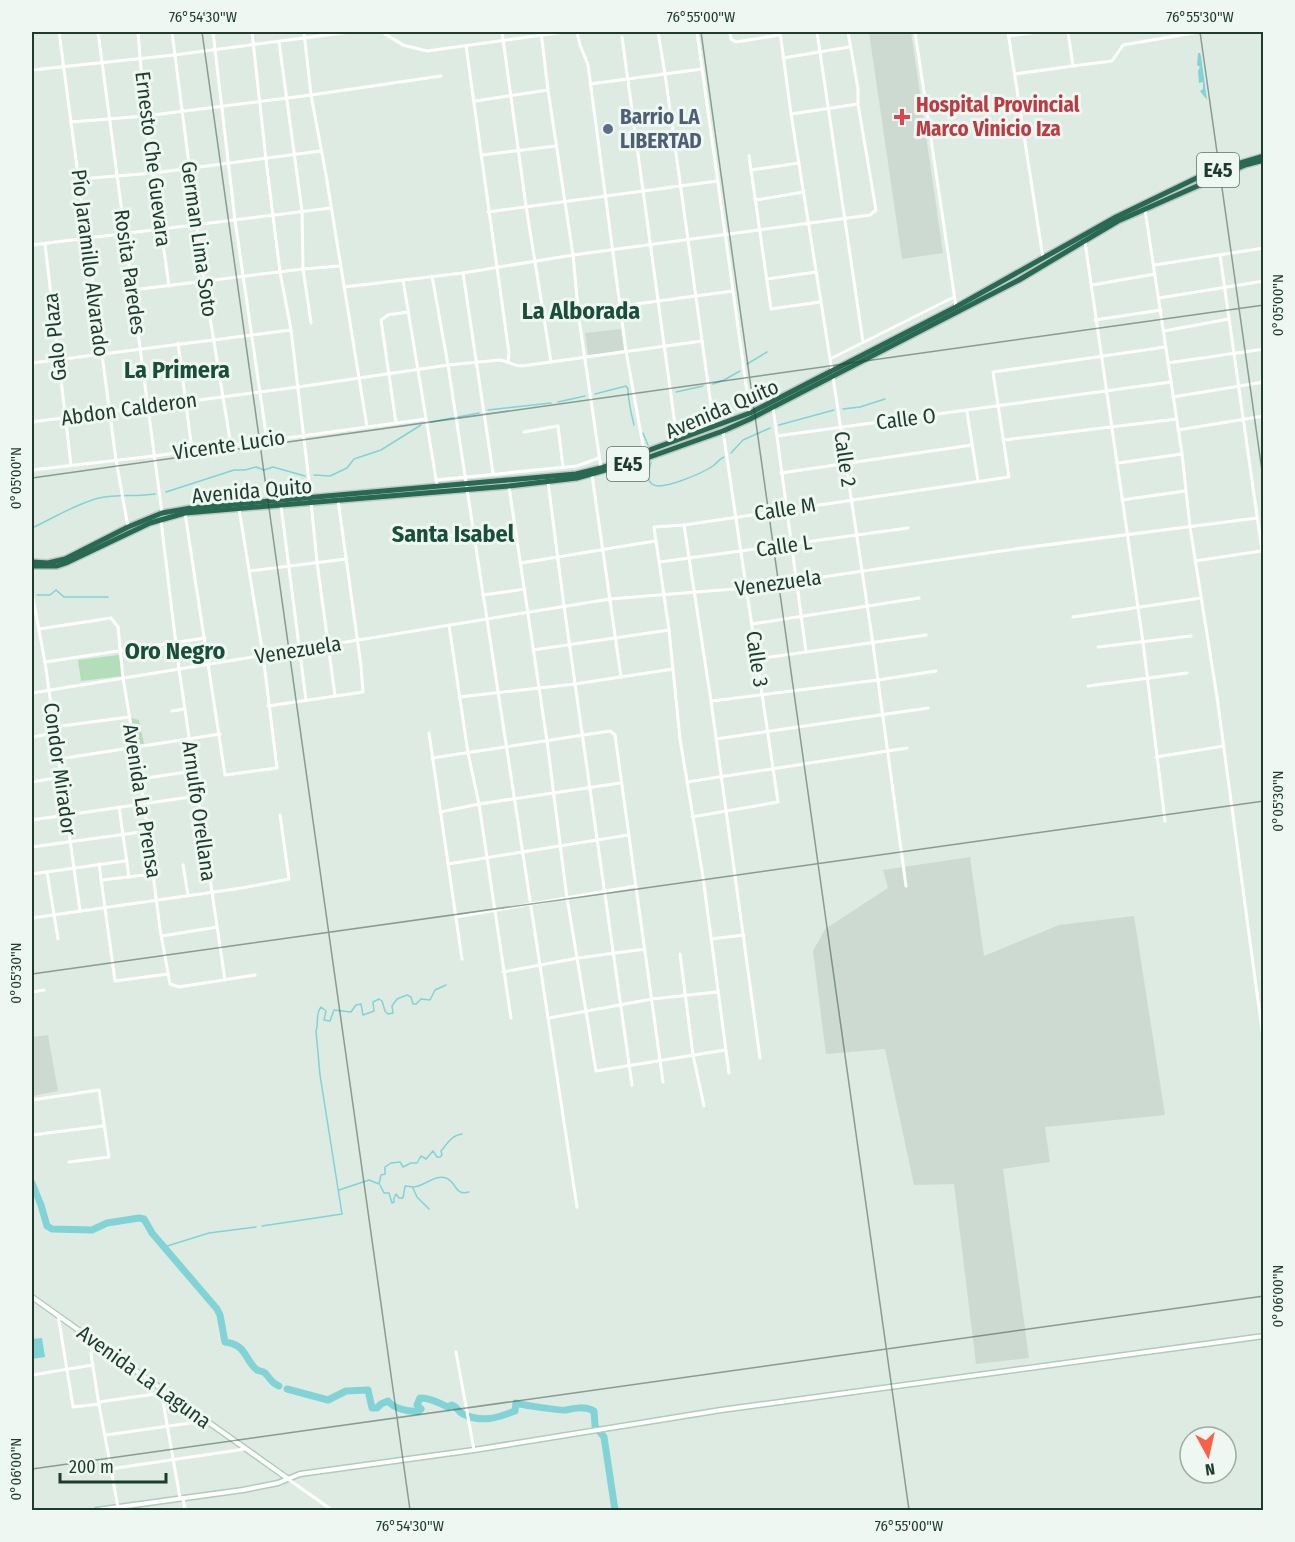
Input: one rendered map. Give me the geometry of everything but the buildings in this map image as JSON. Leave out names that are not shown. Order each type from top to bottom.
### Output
[{"type":"highway","name":"E45","points":[[1175,192],[1207,173],[1263,156]]},
{"type":"highway","name":"E45","points":[[1175,192],[1263,160]]},
{"type":"highway","name":"Avenida Quito","points":[[32,564],[65,559],[128,527],[191,508],[338,500],[466,482],[509,486],[592,475],[723,431],[773,408],[1116,217],[1175,192]]},
{"type":"highway","name":"Avenida Quito","points":[[32,564],[57,566],[66,563],[162,516],[239,509],[436,483],[576,474],[601,468],[750,413],[832,374],[1019,280],[1084,240],[1175,192]]},
{"type":"street","name":"Pío Jaramillo Alvarado","points":[[59,32],[101,353],[128,527]]},
{"type":"street","name":"Rosita Paredes","points":[[99,32],[141,348],[176,642]]},
{"type":"street","name":"Ernesto Che Guevara","points":[[138,32],[145,116],[169,286]]},
{"type":"street","name":"German Lima Soto","points":[[172,32],[204,281],[231,446]]},
{"type":"street","points":[[213,32],[235,220],[267,441]]},
{"type":"street","points":[[252,32],[266,160],[280,272],[291,330],[317,562],[335,696]]},
{"type":"street","points":[[304,32],[311,95],[367,427]]},
{"type":"street","points":[[32,70],[174,55],[350,32]]},
{"type":"street","points":[[382,32],[403,45],[419,50],[438,51],[542,33],[565,32]]},
{"type":"street","points":[[502,32],[526,206],[551,362]]},
{"type":"street","points":[[577,32],[588,65],[626,351],[645,453]]},
{"type":"street","points":[[658,32],[714,427]]},
{"type":"street","points":[[697,32],[750,413]]},
{"type":"street","points":[[730,32],[731,39],[736,42],[780,33]]},
{"type":"street","points":[[817,32],[864,342]]},
{"type":"street","points":[[344,287],[462,273],[573,255],[870,215],[876,210],[848,32]]},
{"type":"street","points":[[915,32],[956,307]]},
{"type":"street","points":[[1038,32],[1009,34],[1043,259]]},
{"type":"street","points":[[1068,32],[1073,66]]},
{"type":"street","points":[[1015,74],[1112,61],[1123,45],[1199,32]]},
{"type":"street","points":[[542,33],[601,468]]},
{"type":"street","name":"Calle 2","points":[[780,33],[873,644],[906,886]]},
{"type":"street","points":[[622,38],[676,432],[679,440]]},
{"type":"street","points":[[279,41],[302,211],[303,269],[311,323]]},
{"type":"street","points":[[466,46],[509,353],[508,360]]},
{"type":"street","points":[[783,58],[850,46]]},
{"type":"street","points":[[590,84],[702,69]]},
{"type":"street","points":[[71,122],[181,112],[441,76]]},
{"type":"street","points":[[474,101],[548,90]]},
{"type":"street","points":[[791,114],[858,104]]},
{"type":"street","points":[[482,155],[556,146]]},
{"type":"street","points":[[79,179],[154,173],[321,151]]},
{"type":"street","points":[[749,156],[771,309],[820,302]]},
{"type":"street","points":[[751,170],[800,163]]},
{"type":"street","points":[[488,212],[717,181]]},
{"type":"street","points":[[756,200],[804,192]]},
{"type":"street","points":[[32,245],[331,208]]},
{"type":"street","points":[[1145,208],[1182,454],[1190,527],[1224,746],[1263,1045]]},
{"type":"street","points":[[1084,240],[1095,320],[1103,355],[1138,606],[1165,821]]},
{"type":"street","name":"Galo Plaza","points":[[45,244],[71,465]]},
{"type":"street","points":[[1154,265],[1263,248]]},
{"type":"street","points":[[1220,255],[1263,565]]},
{"type":"street","points":[[132,290],[340,266]]},
{"type":"street","points":[[767,279],[816,272]]},
{"type":"street","points":[[462,273],[493,473]]},
{"type":"street","points":[[1092,285],[1155,274]]},
{"type":"street","points":[[432,276],[448,365],[532,904],[577,1207]]},
{"type":"street","points":[[403,280],[436,483]]},
{"type":"street","points":[[1159,298],[1263,281]]},
{"type":"street","points":[[621,306],[733,291]]},
{"type":"street","points":[[830,359],[954,297]]},
{"type":"street","points":[[1095,320],[1161,310]]},
{"type":"street","points":[[396,423],[381,320],[388,315],[408,312]]},
{"type":"street","points":[[1164,331],[1229,319]]},
{"type":"street","points":[[32,363],[291,330]]},
{"type":"street","name":"Abdon Calderon","points":[[32,422],[448,365],[508,360],[512,365],[522,366],[702,340]]},
{"type":"street","points":[[177,343],[192,450]]},
{"type":"street","points":[[1165,347],[993,372],[998,407],[1004,440],[1177,419]]},
{"type":"street","points":[[1168,363],[1263,349]]},
{"type":"street","name":"Calle O","points":[[777,436],[967,412],[1171,382]]},
{"type":"street","points":[[1173,397],[1263,382]]},
{"type":"street","points":[[773,408],[806,652]]},
{"type":"street","points":[[967,412],[978,481]]},
{"type":"street","points":[[1178,430],[1263,416]]},
{"type":"street","name":"Vicente Lucio","points":[[32,470],[426,419]]},
{"type":"street","points":[[524,432],[558,426],[563,468]]},
{"type":"street","name":"Calle 3","points":[[692,817],[778,802],[723,431]]},
{"type":"street","name":"Calle M","points":[[655,541],[654,527],[684,525],[1010,477],[1004,440]]},
{"type":"street","points":[[780,473],[972,445]]},
{"type":"street","points":[[1118,463],[1182,454]]},
{"type":"street","points":[[466,482],[493,473],[563,468],[577,466],[599,458]]},
{"type":"street","points":[[592,475],[621,677]]},
{"type":"street","points":[[548,482],[632,1084]]},
{"type":"street","points":[[509,486],[547,741],[567,898],[596,1071],[725,1050]]},
{"type":"street","points":[[1122,500],[1185,491]]},
{"type":"street","points":[[268,706],[363,692],[338,500]]},
{"type":"street","points":[[280,504],[306,700]]},
{"type":"street","points":[[185,513],[225,775],[277,768],[263,656],[239,509]]},
{"type":"street","name":"Venezuela","points":[[32,693],[610,599],[746,588],[1257,518]]},
{"type":"street","points":[[684,525],[711,701],[760,1058]]},
{"type":"street","name":"Calle L","points":[[660,562],[908,528]]},
{"type":"street","points":[[429,539],[473,532]]},
{"type":"street","points":[[521,563],[655,541],[660,562],[687,782],[729,1073]]},
{"type":"street","points":[[1195,561],[1262,551]]},
{"type":"street","points":[[250,572],[346,559]]},
{"type":"street","points":[[483,595],[525,589]]},
{"type":"street","name":"Condor Mirador","points":[[32,593],[45,662],[80,910]]},
{"type":"street","points":[[752,624],[919,598]]},
{"type":"street","points":[[1073,617],[1201,598]]},
{"type":"street","name":"Avenida La Prensa","points":[[39,629],[111,618],[118,627],[123,678],[144,803],[168,974],[172,985],[179,987],[225,980]]},
{"type":"street","points":[[449,625],[511,1018]]},
{"type":"street","points":[[533,650],[669,630]]},
{"type":"street","points":[[757,658],[926,635]]},
{"type":"street","points":[[1098,647],[1191,636]]},
{"type":"street","points":[[45,662],[205,638]]},
{"type":"street","name":"Arnulfo Orellana","points":[[176,642],[210,892],[225,980]]},
{"type":"street","points":[[459,697],[575,684],[673,669]]},
{"type":"street","points":[[711,701],[936,671]]},
{"type":"street","points":[[1088,686],[1187,673]]},
{"type":"street","points":[[716,739],[928,708]]},
{"type":"street","points":[[172,711],[184,709]]},
{"type":"street","points":[[54,728],[129,717]]},
{"type":"street","points":[[432,758],[613,732],[663,1082]]},
{"type":"street","points":[[32,737],[55,734]]},
{"type":"street","points":[[59,759],[220,734]]},
{"type":"street","points":[[429,734],[462,958]]},
{"type":"street","points":[[1156,757],[1224,746]]},
{"type":"street","points":[[687,782],[907,748]]},
{"type":"street","points":[[140,779],[193,771]]},
{"type":"street","points":[[32,782],[61,777]]},
{"type":"street","points":[[440,813],[479,804],[620,783]]},
{"type":"street","points":[[32,820],[197,796]]},
{"type":"street","points":[[119,807],[129,877]]},
{"type":"street","points":[[32,918],[290,879],[280,814]]},
{"type":"street","points":[[32,847],[148,831]]},
{"type":"street","points":[[448,864],[628,835]]},
{"type":"street","points":[[32,874],[125,861]]},
{"type":"street","points":[[99,864],[115,981],[168,974]]},
{"type":"street","points":[[183,864],[188,895]]},
{"type":"street","points":[[47,872],[58,939]]},
{"type":"street","points":[[102,880],[153,874]]},
{"type":"street","points":[[456,917],[635,886]]},
{"type":"street","points":[[162,936],[217,927]]},
{"type":"street","points":[[711,939],[744,935]]},
{"type":"street","points":[[503,972],[578,958],[645,949]]},
{"type":"street","points":[[680,954],[693,1055],[704,1106]]},
{"type":"street","points":[[225,980],[255,975]]},
{"type":"street","points":[[32,992],[44,990]]},
{"type":"street","points":[[549,1018],[652,999],[717,992]]},
{"type":"street","points":[[32,1100],[99,1090],[109,1158],[69,1162]]},
{"type":"street","points":[[32,1135],[103,1126]]},
{"type":"street","name":"Avenida La Laguna","points":[[32,1296],[286,1478]]},
{"type":"street","points":[[58,1315],[73,1407],[163,1392],[185,1510]]},
{"type":"street","points":[[97,1510],[243,1490],[278,1483],[300,1474],[474,1450],[721,1410],[1263,1335]]},
{"type":"street","points":[[93,1340],[91,1354],[118,1507]]},
{"type":"street","points":[[456,1352],[474,1450]]},
{"type":"street","points":[[32,1375],[93,1365]]},
{"type":"street","points":[[106,1435],[204,1421]]},
{"type":"street","points":[[110,1469],[245,1449]]},
{"type":"street","points":[[286,1478],[332,1510]]},
{"type":"shaded area","name":"Hospital Provincial Marco Vinicio Iza","points":[[869,32],[911,32],[943,253],[902,259]]},
{"type":"shaded area","points":[[621,329],[624,350],[588,355],[585,333]]},
{"type":"shaded area","points":[[970,857],[984,956],[1059,925],[1134,916],[1165,1115],[1045,1127],[1050,1162],[1003,1169],[1029,1358],[976,1364],[954,1184],[914,1185],[885,1049],[826,1054],[813,951],[825,929],[888,888],[883,870]]},
{"type":"shaded area","points":[[48,1035],[58,1091],[32,1096],[32,1037]]},
{"type":"green space","points":[[119,655],[122,676],[81,681],[78,660]]},
{"type":"green space","points":[[131,718],[139,720],[144,744],[136,744]]},
{"type":"water","points":[[1198,53],[1201,56],[1207,100],[1200,91],[1203,89],[1203,82],[1199,83]]},
{"type":"water","points":[[42,1338],[45,1357],[32,1359],[32,1339]]},
{"type":"waterway","points":[[747,364],[767,352]]},
{"type":"waterway","points":[[713,384],[740,371]]},
{"type":"waterway","points":[[595,394],[626,386],[634,425]]},
{"type":"waterway","points":[[676,392],[703,386]]},
{"type":"waterway","points":[[558,402],[585,396]]},
{"type":"waterway","points":[[843,409],[860,407],[885,399]]},
{"type":"waterway","points":[[488,410],[551,403]]},
{"type":"waterway","points":[[779,425],[834,410]]},
{"type":"waterway","points":[[431,422],[479,413]]},
{"type":"waterway","points":[[314,475],[330,476],[347,468],[354,459],[381,450],[421,425]]},
{"type":"waterway","points":[[731,453],[743,440],[770,428]]},
{"type":"waterway","points":[[643,433],[648,445]]},
{"type":"waterway","points":[[651,462],[649,479],[657,486],[683,480],[713,466],[724,457]]},
{"type":"waterway","points":[[166,492],[234,470],[256,467],[264,470],[273,467],[305,476]]},
{"type":"waterway","points":[[32,528],[73,507],[99,498],[155,494]]},
{"type":"waterway","points":[[37,595],[50,595],[56,590],[64,597],[108,597]]},
{"type":"waterway","points":[[262,1226],[342,1214],[320,1075],[316,1031],[321,1007],[326,1011],[324,1020],[330,1021],[334,1010],[351,1012],[356,1005],[361,1004],[363,1015],[374,1011],[373,1002],[379,999],[388,1014],[393,1013],[392,1006],[397,999],[407,995],[411,997],[413,1004],[416,1004],[421,999],[430,1000],[435,990],[446,985]]},
{"type":"waterway","points":[[339,1190],[369,1180],[379,1184],[381,1175],[385,1174],[385,1167],[391,1163],[400,1162],[403,1167],[417,1163],[421,1156],[426,1159],[433,1151],[437,1157],[440,1157],[441,1151],[450,1140],[462,1134]]},
{"type":"waterway","points":[[380,1185],[384,1193],[389,1193],[392,1203],[396,1194],[399,1198],[403,1198],[405,1186],[414,1187],[442,1177],[450,1180],[461,1192],[469,1192]]},
{"type":"waterway","points":[[32,1183],[47,1226],[52,1229],[92,1230],[107,1223],[144,1219],[152,1233],[217,1309],[225,1342],[241,1349],[257,1370],[264,1372],[279,1386]]},
{"type":"waterway","points":[[413,1188],[417,1197],[429,1209]]},
{"type":"waterway","points":[[164,1247],[209,1233],[256,1227]]},
{"type":"waterway","points":[[287,1389],[328,1400],[346,1391],[368,1390],[372,1408],[377,1408],[388,1401],[398,1408],[411,1411],[419,1411],[421,1409],[417,1405],[420,1398],[424,1398],[448,1407],[452,1405],[463,1414],[483,1419],[515,1411],[516,1403],[558,1410],[591,1409],[594,1411],[595,1426],[604,1437],[615,1510]]},
{"type":"place","name":"Hospital Provincial Marco Vinicio Iza","points":[[902,117]]},
{"type":"place","name":"Barrio LA LIBERTAD","points":[[608,129]]},
{"type":"district","name":"La Alborada","points":[[581,311]]},
{"type":"district","name":"La Primera","points":[[177,370]]},
{"type":"district","name":"Santa Isabel","points":[[453,534]]},
{"type":"district","name":"Oro Negro","points":[[175,651]]}]
